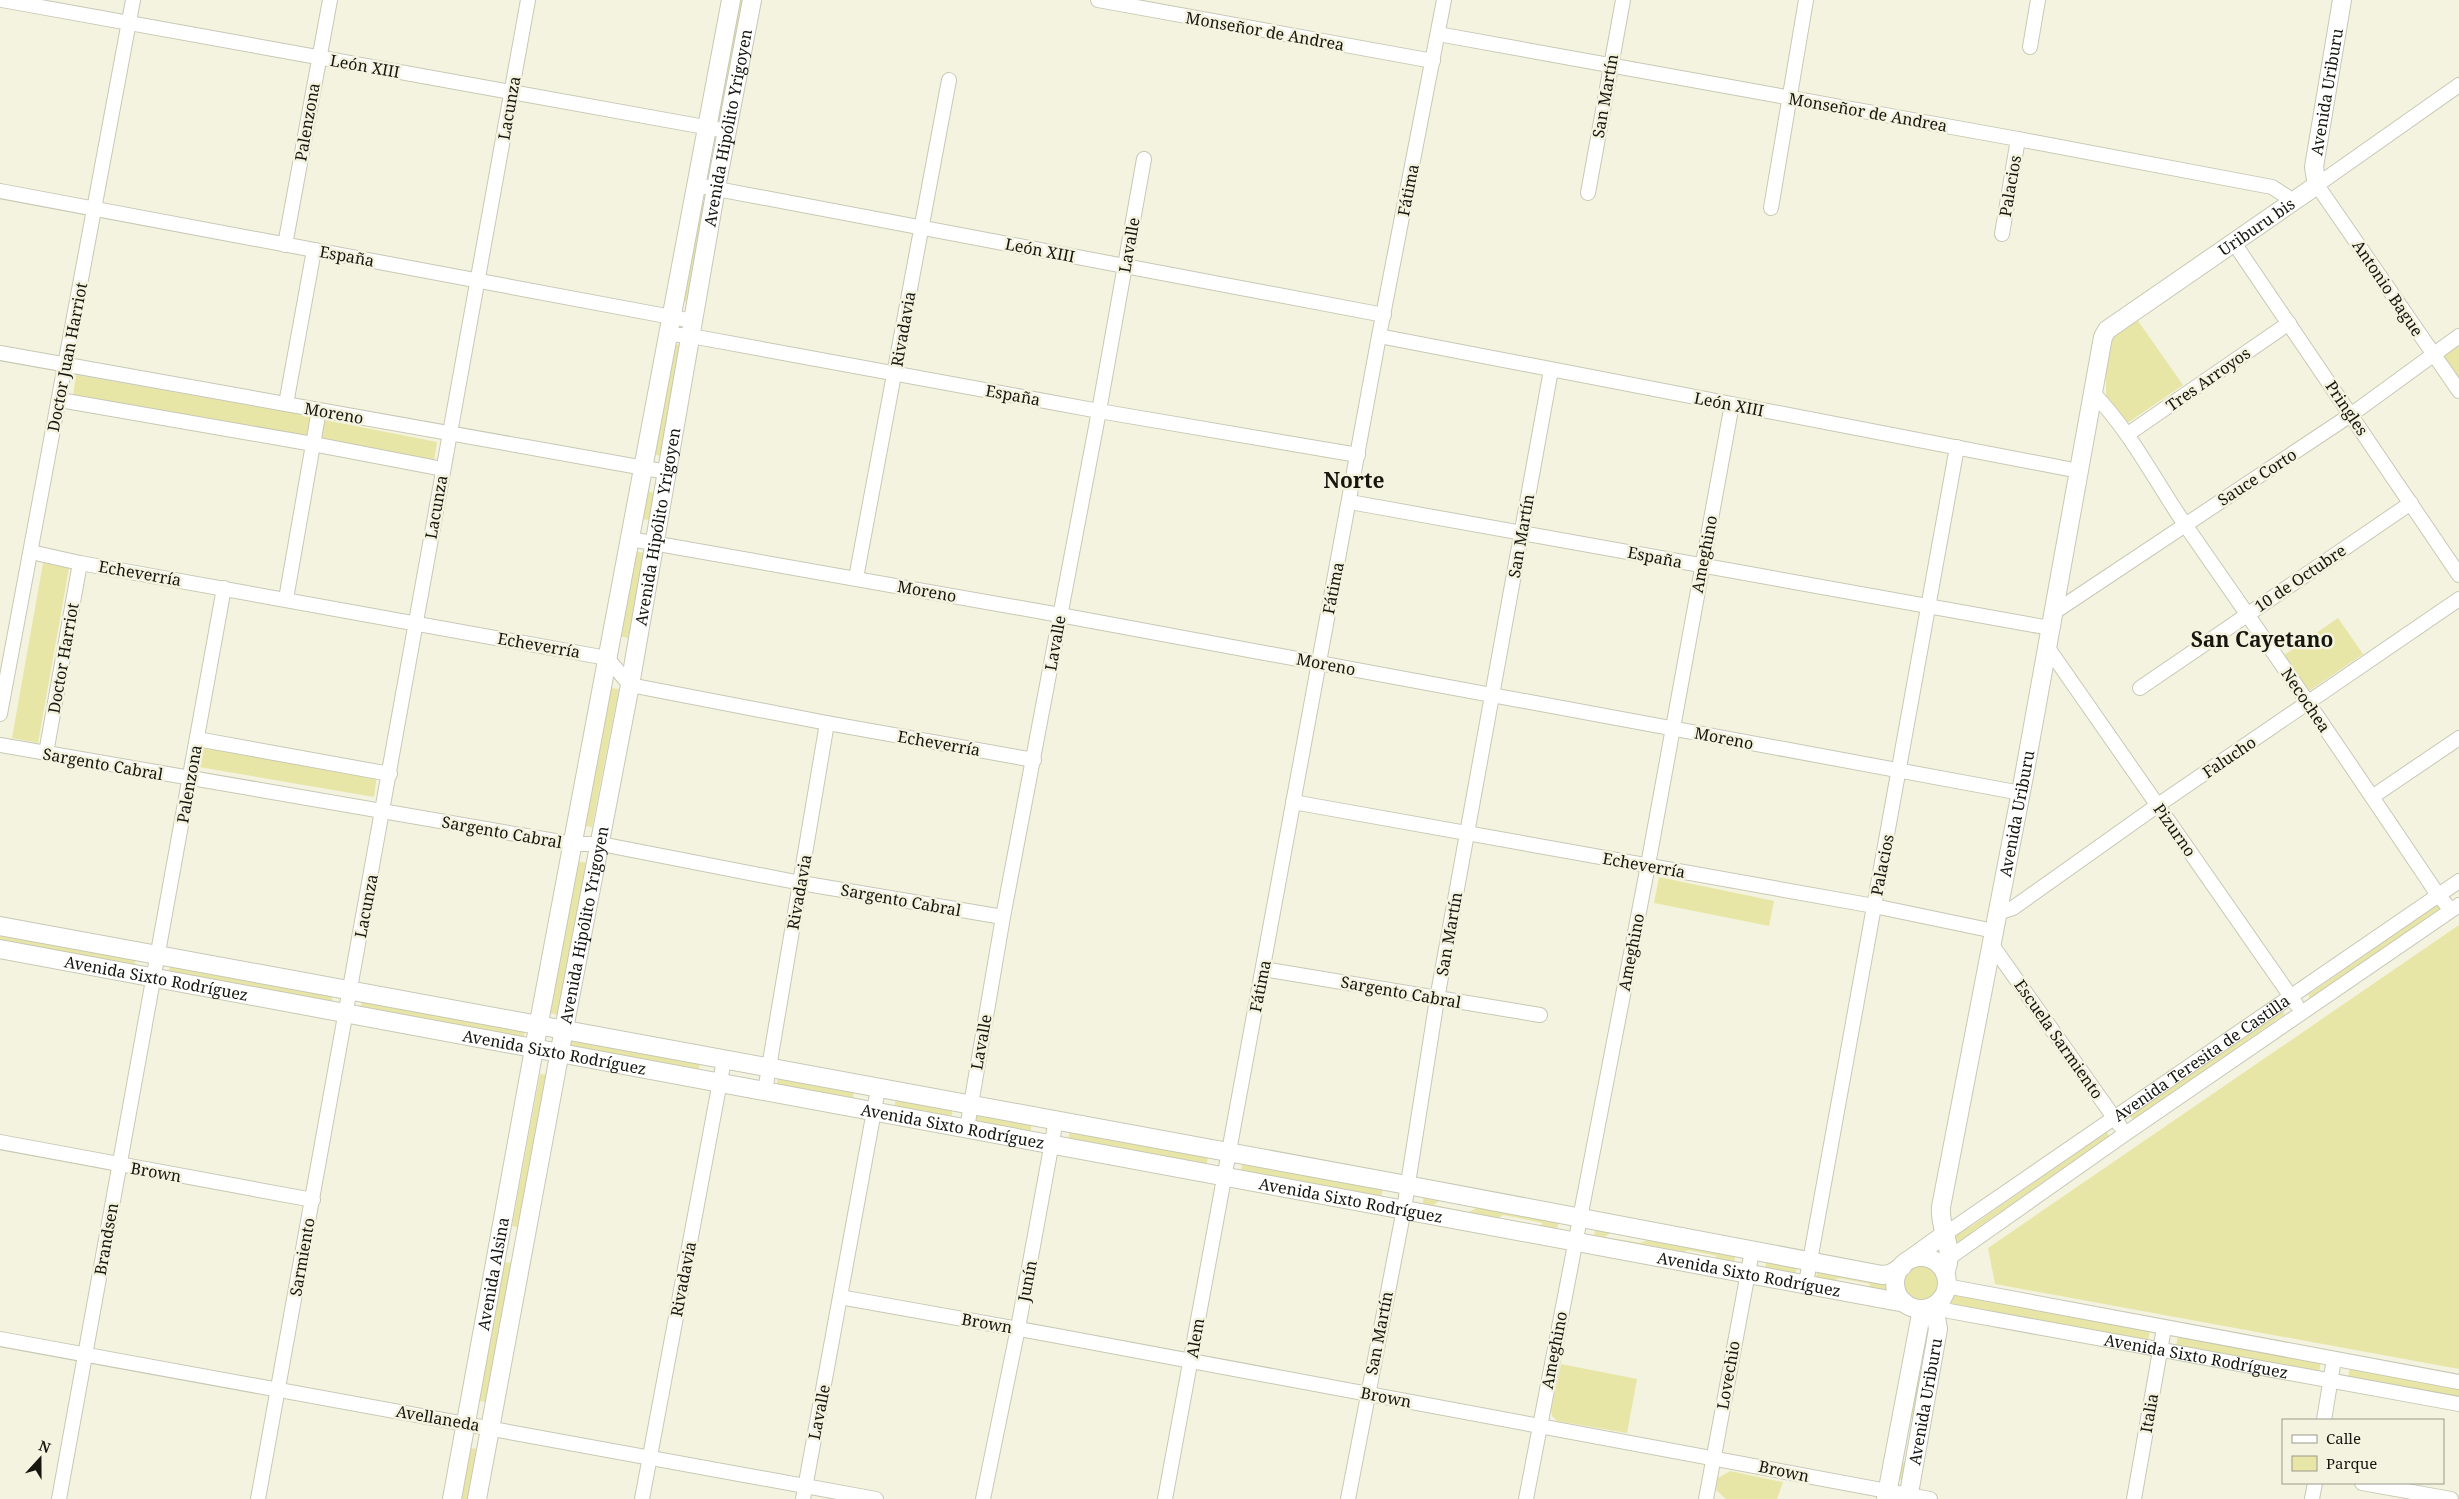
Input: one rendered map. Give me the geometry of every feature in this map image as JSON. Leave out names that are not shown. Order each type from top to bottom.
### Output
[{"type":"main road","name":"Avenida Hipólito Yrigoyen","points":[[534,1049],[731,0]]},
{"type":"main road","name":"Avenida Hipólito Yrigoyen","points":[[560,1053],[601,844],[656,543],[716,188],[752,0]]},
{"type":"main road","name":"Avenida Uriburu","points":[[2317,185],[2314,167],[2342,0]]},
{"type":"main road","name":"Uriburu bis","points":[[2093,393],[2103,338],[2107,330],[2317,185]]},
{"type":"main road","name":"Avenida Uriburu","points":[[1945,1234],[1940,1220],[1941,1207],[2021,793],[2093,393]]},
{"type":"main road","name":"Avenida Sixto Rodríguez","points":[[0,926],[538,1026],[564,1029],[878,1089],[1407,1184],[1882,1275],[1890,1274],[1904,1264]]},
{"type":"main road","name":"Avenida Sixto Rodríguez","points":[[0,949],[1747,1274],[1806,1283],[1905,1303]]},
{"type":"main road","name":"Avenida Alsina","points":[[452,1499],[534,1049]]},
{"type":"main road","name":"Avenida Alsina","points":[[477,1499],[560,1053]]},
{"type":"main road","name":"Avenida Teresita de Castilla","points":[[1904,1264],[1945,1234]]},
{"type":"main road","points":[[1945,1234],[1947,1272],[1943,1296],[1931,1306],[1905,1303],[1896,1289],[1896,1280],[1904,1264],[1920,1258],[1928,1259],[1947,1272]]},
{"type":"main road","points":[[498,1243],[524,1248]]},
{"type":"main road","name":"Avenida Uriburu","points":[[1887,1496],[1931,1306]]},
{"type":"main road","name":"Avenida Uriburu","points":[[1909,1497],[1938,1329],[1931,1306]]},
{"type":"street","name":"León XIII","points":[[2,0],[727,131]]},
{"type":"street","name":"Doctor Juan Harriot","points":[[0,714],[6,658],[31,552],[133,0]]},
{"type":"street","name":"Palenzona","points":[[285,244],[330,0]]},
{"type":"street","name":"Lacunza","points":[[346,1014],[384,811],[443,469],[528,0]]},
{"type":"street","name":"Monseñor de Andrea","points":[[1098,0],[1168,6],[1433,61]]},
{"type":"street","name":"Fátima","points":[[1224,1177],[1350,502],[1379,336],[1444,0]]},
{"type":"street","name":"San Martín","points":[[1588,193],[1623,0]]},
{"type":"street","points":[[1771,208],[1806,0]]},
{"type":"street","points":[[2030,47],[2038,0]]},
{"type":"street","name":"Monseñor de Andrea","points":[[1438,34],[2018,139],[2272,188],[2286,196],[2292,203]]},
{"type":"street","name":"Rivadavia","points":[[856,578],[949,80]]},
{"type":"street","name":"Uriburu bis","points":[[2317,185],[2459,85]]},
{"type":"street","name":"Palacios","points":[[2002,234],[2018,139]]},
{"type":"street","name":"Lavalle","points":[[966,1128],[1003,917],[1099,411],[1144,159]]},
{"type":"street","name":"León XIII","points":[[696,184],[1384,315]]},
{"type":"street","name":"Antonio Bague","points":[[2317,185],[2459,392]]},
{"type":"street","name":"España","points":[[0,192],[478,280],[670,325],[692,328],[895,374],[1358,455]]},
{"type":"street","name":"Pringles","points":[[2234,243],[2459,574]]},
{"type":"street","points":[[286,404],[314,250]]},
{"type":"street","name":"Tres Arroyos","points":[[2128,434],[2289,323]]},
{"type":"street","name":"León XIII","points":[[1379,336],[2079,471]]},
{"type":"street","name":"Sauce Corto","points":[[2051,620],[2185,524],[2352,414],[2459,336]]},
{"type":"street","name":"Moreno","points":[[0,353],[668,472]]},
{"type":"street","name":"San Martín","points":[[1348,1499],[1404,1209],[1437,999],[1551,370]]},
{"type":"street","name":"Necochea","points":[[2093,393],[2114,414],[2128,434],[2185,524],[2438,895],[2455,908]]},
{"type":"street","name":"Moreno","points":[[60,400],[313,444],[443,469]]},
{"type":"street","name":"Ameghino","points":[[1526,1499],[1648,865],[1732,404]]},
{"type":"street","points":[[286,599],[319,410]]},
{"type":"street","name":"Palacios","points":[[1806,1283],[1957,447]]},
{"type":"street","name":"España","points":[[1350,502],[1929,606],[2051,620]]},
{"type":"street","name":"10 de Octubre","points":[[2140,688],[2411,502]]},
{"type":"street","name":"Moreno","points":[[630,538],[1060,615],[2021,793]]},
{"type":"street","name":"Echeverría","points":[[31,552],[80,563],[607,658]]},
{"type":"street","name":"Doctor Harriot","points":[[46,754],[80,563]]},
{"type":"street","name":"Palenzona","points":[[154,979],[224,588]]},
{"type":"street","name":"Falucho","points":[[1998,913],[2013,908],[2158,805],[2459,599]]},
{"type":"street","name":"Pizurno","points":[[2048,648],[2302,1012]]},
{"type":"street","points":[[607,658],[630,685]]},
{"type":"street","name":"Echeverría","points":[[630,685],[1034,760]]},
{"type":"street","name":"Rivadavia","points":[[765,1091],[827,723]]},
{"type":"street","points":[[197,739],[390,774]]},
{"type":"street","points":[[2372,797],[2457,743]]},
{"type":"street","name":"Sargento Cabral","points":[[0,745],[573,844],[601,844],[801,882],[1003,917]]},
{"type":"street","name":"Echeverría","points":[[1293,802],[1874,906],[1993,938]]},
{"type":"street","name":"Avenida Teresita de Castilla","points":[[1945,1234],[2459,881]]},
{"type":"street","name":"Avenida Teresita de Castilla","points":[[1947,1272],[2125,1134],[2455,908]]},
{"type":"street","name":"Escuela Sarmiento","points":[[1993,938],[2125,1134]]},
{"type":"street","name":"Sargento Cabral","points":[[1263,969],[1540,1015]]},
{"type":"street","name":"Brandsen","points":[[59,1499],[154,979]]},
{"type":"street","name":"Sarmiento","points":[[258,1499],[346,1014]]},
{"type":"street","name":"Rivadavia","points":[[642,1499],[724,1060]]},
{"type":"street","name":"Lavalle","points":[[804,1492],[878,1089]]},
{"type":"street","name":"Junín","points":[[983,1499],[1018,1328],[1056,1120]]},
{"type":"street","name":"Brown","points":[[0,1142],[313,1200]]},
{"type":"street","name":"Alem","points":[[1165,1499],[1224,1177]]},
{"type":"street","name":"Lovechio","points":[[1706,1499],[1752,1251]]},
{"type":"street","name":"Avenida Sixto Rodríguez","points":[[1947,1272],[2164,1328],[2459,1382]]},
{"type":"street","name":"Brown","points":[[840,1297],[1018,1328],[1714,1457],[1887,1496],[1930,1499]]},
{"type":"street","name":"Avenida Sixto Rodríguez","points":[[1931,1306],[1949,1311],[2459,1404]]},
{"type":"street","name":"Italia","points":[[2134,1499],[2164,1328]]},
{"type":"street","name":"Avellaneda","points":[[0,1339],[650,1456],[804,1492],[876,1499]]},
{"type":"street","points":[[2324,1419],[2334,1359]]},
{"type":"street","points":[[2312,1499],[2315,1484]]},
{"type":"street","points":[[2368,1484],[2450,1499]]},
{"type":"green space","points":[[736,0],[745,0],[724,120],[715,118]]},
{"type":"green space","points":[[700,201],[708,202],[688,302],[680,301]]},
{"type":"green space","points":[[2136,318],[2183,385],[2126,424],[2106,396],[2106,355],[2112,336]]},
{"type":"green space","points":[[2459,343],[2459,381],[2441,355]]},
{"type":"green space","points":[[673,344],[681,345],[661,456],[653,454]]},
{"type":"green space","points":[[76,375],[311,416],[308,437],[73,395]]},
{"type":"green space","points":[[325,420],[437,442],[434,461],[321,439]]},
{"type":"green space","points":[[647,491],[654,493],[650,520],[642,519]]},
{"type":"green space","points":[[636,551],[644,553],[628,638],[619,636]]},
{"type":"green space","points":[[43,563],[69,568],[38,743],[12,738]]},
{"type":"green space","points":[[2338,618],[2363,654],[2309,691],[2284,655]]},
{"type":"green space","points":[[610,688],[619,689],[592,827],[584,826]]},
{"type":"green space","points":[[203,745],[377,775],[374,797],[199,767]]},
{"type":"green space","points":[[577,861],[586,863],[558,1015],[550,1013]]},
{"type":"green space","points":[[1659,877],[1774,901],[1769,926],[1654,903]]},
{"type":"green space","points":[[2438,904],[2441,908],[2311,999],[2308,995]]},
{"type":"green space","points":[[2459,925],[2459,1369],[1995,1284],[1988,1248]]},
{"type":"green space","points":[[0,933],[136,958],[134,971],[0,946]]},
{"type":"green space","points":[[170,964],[333,994],[331,1006],[168,976]]},
{"type":"green space","points":[[362,1000],[525,1030],[523,1042],[360,1012]]},
{"type":"green space","points":[[2282,1010],[2285,1014],[2133,1120],[2130,1116]]},
{"type":"green space","points":[[572,1037],[700,1062],[698,1073],[570,1049]]},
{"type":"green space","points":[[540,1074],[548,1075],[521,1228],[512,1226]]},
{"type":"green space","points":[[778,1077],[854,1091],[852,1103],[776,1089]]},
{"type":"green space","points":[[896,1098],[953,1108],[951,1120],[894,1110]]},
{"type":"green space","points":[[976,1112],[1032,1123],[1030,1135],[974,1124]]},
{"type":"green space","points":[[1070,1131],[1208,1157],[1206,1169],[1067,1143]]},
{"type":"green space","points":[[2107,1132],[2109,1136],[1973,1231],[1968,1240],[1953,1249],[1951,1234],[1962,1227],[1970,1227]]},
{"type":"green space","points":[[1242,1164],[1383,1188],[1381,1200],[1240,1176]]},
{"type":"green space","points":[[1424,1195],[1442,1198],[1434,1205],[1469,1212],[1480,1206],[1559,1220],[1556,1234],[1535,1230],[1543,1223],[1503,1215],[1494,1222],[1422,1209]]},
{"type":"green space","points":[[1596,1227],[1613,1230],[1605,1237],[1641,1243],[1652,1238],[1736,1253],[1733,1266],[1709,1262],[1717,1256],[1688,1250],[1677,1256],[1593,1240]]},
{"type":"green space","points":[[1767,1259],[1797,1265],[1795,1278],[1764,1272]]},
{"type":"green space","points":[[504,1262],[513,1263],[486,1402],[478,1401]]},
{"type":"green space","points":[[1922,1264],[1936,1269],[1941,1283],[1936,1297],[1922,1302],[1908,1297],[1903,1283],[1908,1269]]},
{"type":"green space","points":[[1818,1268],[1891,1282],[1893,1292],[1863,1291],[1871,1284],[1839,1278],[1828,1284],[1815,1282]]},
{"type":"green space","points":[[1953,1294],[2150,1329],[2148,1343],[1951,1308]]},
{"type":"green space","points":[[1923,1326],[1934,1329],[1931,1346],[1925,1335],[1917,1375],[1924,1386],[1906,1481],[1895,1478],[1899,1455],[1905,1465],[1914,1423],[1908,1410]]},
{"type":"green space","points":[[2178,1334],[2321,1360],[2319,1374],[2176,1348]]},
{"type":"green space","points":[[1561,1364],[1637,1379],[1627,1433],[1557,1421],[1552,1416],[1551,1410]]},
{"type":"green space","points":[[2350,1366],[2459,1386],[2459,1400],[2348,1379]]},
{"type":"green space","points":[[469,1448],[478,1449],[469,1499],[460,1499]]},
{"type":"green space","points":[[1730,1471],[1783,1482],[1777,1499],[1726,1499],[1716,1490],[1718,1478]]},
{"type":"district","name":"Norte","points":[[1354,481]]},
{"type":"district","name":"San Cayetano","points":[[2262,640]]}]
